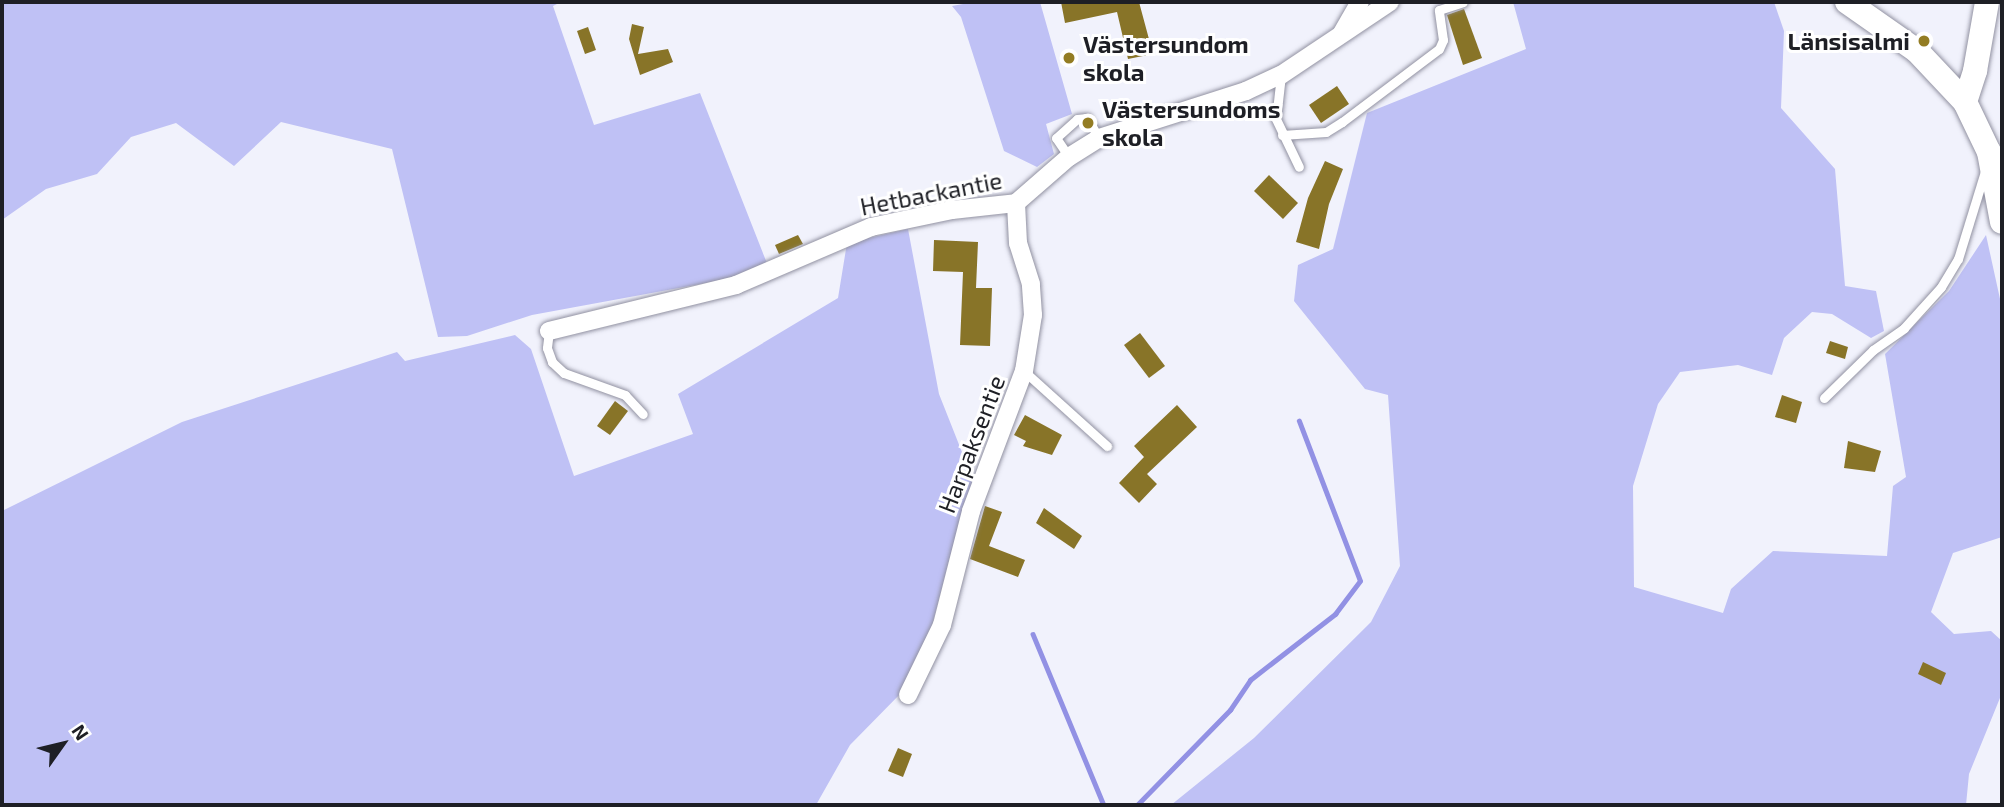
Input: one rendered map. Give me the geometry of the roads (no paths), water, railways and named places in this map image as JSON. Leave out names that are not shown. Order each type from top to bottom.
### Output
[{"type":"street","name":"Hetbackantie","points":[[1339,39],[1360,2]]},
{"type":"street","name":"Hetbackantie","points":[[549,331],[736,285],[871,228],[953,210],[1016,203],[1069,157],[1099,138],[1236,95],[1281,75],[1339,39],[1390,2]]},
{"type":"street","points":[[1847,2],[1917,51],[1965,102],[1989,152],[2002,222]]},
{"type":"street","points":[[1965,102],[1975,71],[1987,2]]},
{"type":"street","name":"Harpaksentie","points":[[908,695],[938,636],[971,511],[1024,372],[1033,315],[1031,285],[1018,243],[1016,203]]},
{"type":"lane","points":[[1282,135],[1326,132],[1342,122],[1439,49],[1443,40],[1439,10],[1463,2]]},
{"type":"lane","points":[[1281,75],[1275,100],[1282,135],[1299,167]]},
{"type":"lane","points":[[1069,157],[1056,138],[1077,119],[1087,118],[1099,138]]},
{"type":"lane","points":[[1825,398],[1873,350],[1904,328],[1941,287],[1958,259],[1975,215],[1989,152]]},
{"type":"lane","points":[[549,331],[547,348],[552,362],[564,373],[625,395],[643,414]]},
{"type":"lane","points":[[1024,372],[1107,446]]},
{"type":"waterway","points":[[1137,805],[1230,710],[1250,680],[1335,614],[1360,581],[1299,421]]},
{"type":"waterway","points":[[1033,634],[1104,805]]},
{"type":"place","name":"Länsisalmi","points":[[1924,41]]},
{"type":"place","name":"Västersundom skola","points":[[1069,58]]},
{"type":"place","name":"Västersundoms skola","points":[[1088,123]]}]
